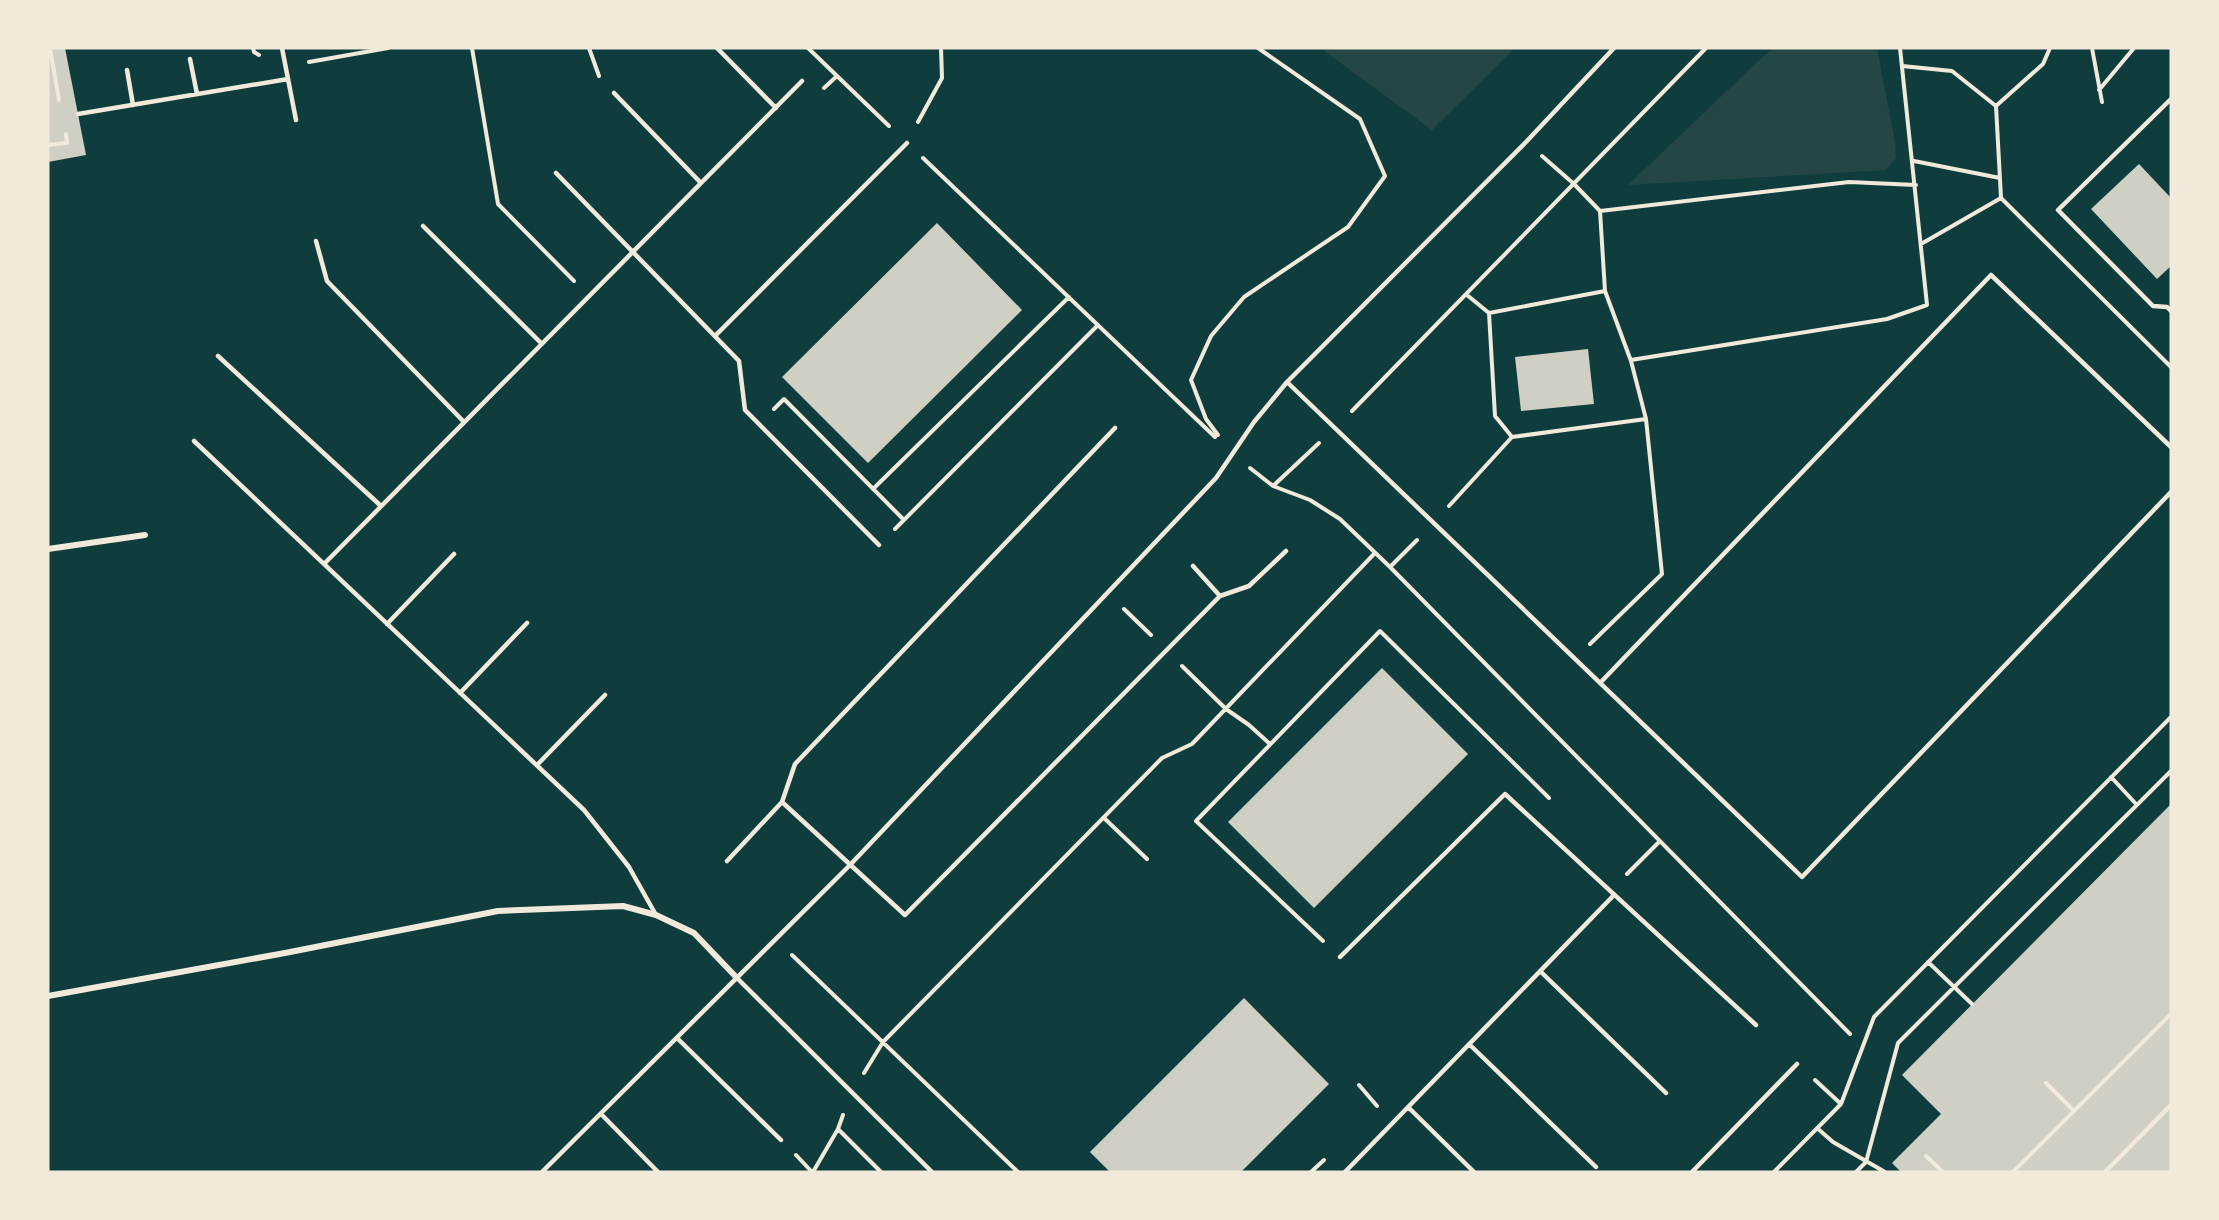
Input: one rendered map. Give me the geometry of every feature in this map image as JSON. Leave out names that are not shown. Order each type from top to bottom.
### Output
[{"type":"street","points":[[48,549],[145,535]]},
{"type":"street","points":[[48,996],[285,953],[498,910],[622,906],[656,915],[694,933],[737,978]]},
{"type":"lane","points":[[282,48],[296,120]]},
{"type":"lane","points":[[717,48],[776,108]]},
{"type":"lane","points":[[542,1172],[850,865],[1216,478],[1254,422],[1287,382],[1526,142],[1614,48]]},
{"type":"lane","points":[[190,59],[197,94]]},
{"type":"lane","points":[[127,70],[133,105]]},
{"type":"lane","points":[[78,114],[288,79]]},
{"type":"lane","points":[[324,564],[802,81]]},
{"type":"lane","points":[[614,93],[701,183]]},
{"type":"lane","points":[[2171,99],[2058,210],[2153,306],[2167,307],[2171,311]]},
{"type":"lane","points":[[715,336],[907,143]]},
{"type":"lane","points":[[556,173],[739,361],[745,410],[879,545]]},
{"type":"lane","points":[[423,226],[542,344]]},
{"type":"lane","points":[[316,241],[327,281],[464,422]]},
{"type":"lane","points":[[1600,683],[1990,274],[2171,447]]},
{"type":"lane","points":[[218,357],[381,506]]},
{"type":"lane","points":[[1287,382],[1802,877],[2171,492]]},
{"type":"lane","points":[[727,861],[782,802],[795,764],[1115,428]]},
{"type":"lane","points":[[194,441],[584,810],[629,867],[656,915]]},
{"type":"lane","points":[[782,802],[905,915],[1220,596],[1249,586],[1286,551]]},
{"type":"lane","points":[[387,624],[454,554]]},
{"type":"lane","points":[[1193,566],[1220,596]]},
{"type":"lane","points":[[460,693],[527,623]]},
{"type":"lane","points":[[537,765],[605,695]]},
{"type":"lane","points":[[1340,957],[1505,794],[1756,1025]]},
{"type":"lane","points":[[1345,1172],[1614,895]]},
{"type":"lane","points":[[1540,971],[1666,1092]]},
{"type":"lane","points":[[737,978],[932,1172]]},
{"type":"lane","points":[[677,1038],[781,1140]]},
{"type":"lane","points":[[1469,1044],[1596,1167]]},
{"type":"lane","points":[[1692,1172],[1797,1064]]},
{"type":"lane","points":[[2105,1172],[2171,1105]]},
{"type":"lane","points":[[1408,1107],[1474,1172]]},
{"type":"lane","points":[[601,1114],[658,1172]]},
{"type":"path","points":[[285,66],[388,48]]},
{"type":"path","points":[[471,48],[498,204],[589,297]]},
{"type":"path","points":[[589,48],[598,75],[614,93]]},
{"type":"path","points":[[808,48],[1233,454],[1273,486],[1310,500],[1340,519],[1850,1034]]},
{"type":"path","points":[[907,143],[942,78],[941,48]]},
{"type":"path","points":[[1233,454],[1206,419],[1191,380],[1211,336],[1244,297],[1348,227],[1385,176],[1360,119],[1258,48]]},
{"type":"path","points":[[1273,486],[1336,427],[1467,295],[1706,48]]},
{"type":"path","points":[[1631,360],[1887,319],[1927,305],[1914,161],[1900,48]]},
{"type":"path","points":[[2092,48],[2102,102]]},
{"type":"path","points":[[2099,90],[2134,48]]},
{"type":"path","points":[[1902,66],[1952,71],[1996,106]]},
{"type":"path","points":[[1526,142],[1574,184],[1600,211],[1605,291],[1631,360],[1646,420],[1662,574],[1574,659]]},
{"type":"path","points":[[1914,161],[2000,178]]},
{"type":"path","points":[[1600,211],[1849,182],[1916,185]]},
{"type":"path","points":[[1921,244],[2001,198]]},
{"type":"path","points":[[1489,314],[1605,291]]},
{"type":"path","points":[[1467,295],[1489,314],[1495,416],[1512,438]]},
{"type":"path","points":[[873,489],[1069,297]]},
{"type":"path","points":[[879,545],[1098,325]]},
{"type":"path","points":[[758,425],[784,399],[904,520]]},
{"type":"path","points":[[1390,567],[1512,438],[1646,420]]},
{"type":"path","points":[[813,1172],[838,1129],[852,1092],[883,1042],[1162,758],[1192,744],[1374,554]]},
{"type":"path","points":[[1109,593],[1226,709],[1270,744]]},
{"type":"path","points":[[1340,957],[1196,821],[1380,631],[1556,806]]},
{"type":"path","points":[[1774,1172],[1841,1104],[1874,1017],[2171,717]]},
{"type":"path","points":[[1856,1172],[1866,1162],[1898,1042],[2171,771]]},
{"type":"path","points":[[2111,777],[2137,805]]},
{"type":"path","points":[[1104,818],[1147,859]]},
{"type":"path","points":[[1618,867],[1626,875]]},
{"type":"path","points":[[776,940],[1018,1172]]},
{"type":"path","points":[[1928,962],[1972,1004]]},
{"type":"path","points":[[2013,1172],[2171,1014]]},
{"type":"path","points":[[2046,1083],[2074,1111]]},
{"type":"path","points":[[1359,1084],[1378,1106]]},
{"type":"path","points":[[1817,1128],[1833,1142],[1885,1172]]},
{"type":"path","points":[[838,1129],[880,1172]]},
{"type":"path","points":[[1926,1156],[1943,1172]]},
{"type":"shaded area","points":[[1320,48],[1515,48],[1432,130]]},
{"type":"shaded area","points":[[1772,48],[1877,48],[1895,142],[1896,158],[1886,170],[1628,185]]},
{"type":"building","points":[[48,48],[65,48],[86,155],[48,162]]},
{"type":"building","points":[[2139,164],[2171,198],[2171,266],[2157,279],[2091,209]]},
{"type":"building","points":[[937,223],[1022,310],[868,463],[782,377]]},
{"type":"building","points":[[1588,349],[1594,404],[1521,411],[1515,357]]},
{"type":"building","points":[[1382,668],[1468,754],[1314,908],[1228,822]]},
{"type":"building","points":[[2171,804],[2171,1172],[1901,1172],[1892,1163],[1941,1114],[1902,1075]]},
{"type":"building","points":[[1244,998],[1329,1084],[1241,1172],[1110,1172],[1090,1152]]}]
